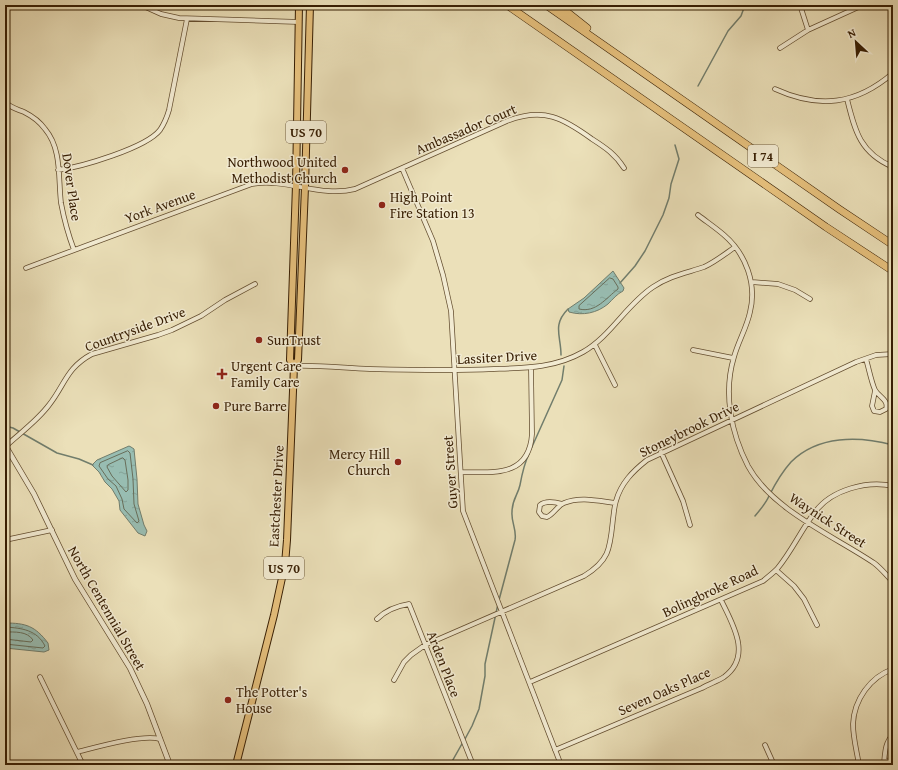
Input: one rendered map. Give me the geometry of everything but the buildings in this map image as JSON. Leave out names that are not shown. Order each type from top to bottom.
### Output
[{"type":"highway","points":[[504,5],[514,10]]},
{"type":"highway","name":"I 74","points":[[507,5],[838,235],[893,271]]},
{"type":"highway","name":"I 74","points":[[546,5],[893,245]]},
{"type":"highway","points":[[558,5],[634,65]]},
{"type":"main road","name":"Eastchester Drive","points":[[294,366],[290,360],[296,185],[299,5]]},
{"type":"main road","name":"Eastchester Drive","points":[[236,765],[274,615],[285,564],[294,366],[298,360],[310,5]]},
{"type":"street","points":[[141,5],[161,14],[187,19],[299,22]]},
{"type":"street","points":[[800,5],[808,30]]},
{"type":"street","points":[[780,48],[808,30],[863,5]]},
{"type":"street","points":[[58,170],[85,165],[137,145],[150,138],[160,130],[166,120],[169,110],[187,19]]},
{"type":"street","points":[[775,89],[812,101],[847,99],[872,89],[893,73]]},
{"type":"street","points":[[847,99],[855,129],[860,140],[873,155],[883,163],[893,167]]},
{"type":"street","name":"Dover Place","points":[[5,102],[15,109],[32,117],[46,130],[56,148],[63,217],[74,250]]},
{"type":"street","name":"Ambassador Court","points":[[305,187],[330,191],[348,191],[507,120],[534,114],[551,116],[570,123],[614,154],[624,168]]},
{"type":"street","name":"Guyer Street","points":[[402,168],[423,214],[444,275],[451,315],[463,511],[561,765]]},
{"type":"street","name":"York Avenue","points":[[26,268],[252,184],[269,182],[305,187]]},
{"type":"street","name":"Waynick Street","points":[[698,216],[726,236],[741,255],[746,264],[752,282],[753,290],[750,312],[734,358],[730,376],[729,395],[730,413],[739,444],[749,467],[763,485],[794,513],[875,564],[893,582]]},
{"type":"street","name":"Lassiter Drive","points":[[294,366],[455,371],[531,368],[567,360],[595,345],[637,300],[654,286],[678,274],[703,267],[735,248]]},
{"type":"street","points":[[752,282],[778,284],[795,290],[810,299]]},
{"type":"street","name":"Countryside Drive","points":[[5,445],[49,405],[70,372],[83,359],[92,354],[172,330],[201,316],[225,300],[255,284]]},
{"type":"street","points":[[595,345],[615,385]]},
{"type":"street","points":[[693,350],[715,353],[734,358]]},
{"type":"street","name":"Stoneybrook Drive","points":[[394,680],[404,662],[425,645],[584,576],[595,569],[602,562],[608,551],[612,536],[615,503],[626,480],[636,468],[647,460],[661,452],[866,358],[876,355],[893,354]]},
{"type":"street","points":[[866,358],[875,391],[872,406],[874,411],[880,412],[885,410],[887,406],[884,399],[875,391]]},
{"type":"street","points":[[460,472],[504,471],[517,465],[526,456],[532,444],[531,368]]},
{"type":"street","name":"North Centennial Street","points":[[5,445],[25,477],[75,579],[130,668],[146,701],[170,765]]},
{"type":"street","points":[[661,452],[683,501],[690,525]]},
{"type":"street","name":"Bolingbroke Road","points":[[530,682],[763,581],[776,570],[789,553],[815,511],[826,501],[847,489],[862,485],[879,484],[893,486]]},
{"type":"street","points":[[562,504],[553,514],[547,517],[542,516],[539,512],[540,505],[550,502],[562,504],[581,500],[615,503]]},
{"type":"street","points":[[5,540],[52,530]]},
{"type":"street","points":[[776,570],[794,586],[804,599],[817,625]]},
{"type":"street","name":"Seven Oaks Place","points":[[555,750],[702,688],[725,676],[733,668],[736,661],[739,644],[738,636],[721,600]]},
{"type":"street","name":"Arden Place","points":[[377,619],[382,613],[409,604],[473,765]]},
{"type":"street","points":[[859,765],[853,725],[858,701],[869,685],[878,676],[893,669]]},
{"type":"street","points":[[40,677],[83,765]]},
{"type":"street","points":[[884,763],[888,742],[893,735]]},
{"type":"street","points":[[77,752],[109,744],[152,737],[160,739]]},
{"type":"street","points":[[765,745],[774,765]]},
{"type":"street","points":[[875,765],[884,763],[893,758]]},
{"type":"water","points":[[613,271],[624,288],[623,291],[604,307],[595,312],[579,314],[569,312],[568,309],[584,298]]},
{"type":"water","points":[[129,446],[134,449],[138,504],[147,531],[145,536],[138,533],[120,510],[119,501],[112,489],[92,465],[97,460]]},
{"type":"water","points":[[5,623],[24,625],[34,629],[48,643],[49,650],[44,652],[5,648]]},
{"type":"waterway","points":[[698,86],[728,31],[741,16],[745,5]]},
{"type":"waterway","points":[[620,283],[635,266],[645,251],[663,215],[679,159],[675,145]]},
{"type":"waterway","points":[[561,355],[558,331],[560,320],[568,309]]},
{"type":"waterway","points":[[531,449],[562,380],[564,366]]},
{"type":"waterway","points":[[5,426],[13,428],[57,453],[79,459],[93,465]]},
{"type":"waterway","points":[[755,516],[765,504],[779,478],[791,462],[802,453],[826,442],[839,440],[867,440],[893,445]]},
{"type":"waterway","points":[[499,600],[515,540],[512,508],[519,488],[523,469],[529,454]]},
{"type":"waterway","points":[[465,739],[479,709],[485,676],[485,664],[498,604]]},
{"type":"waterway","points":[[450,765],[463,742]]},
{"type":"place","name":"Northwood United Methodist Church","points":[[345,170]]},
{"type":"place","name":"High Point Fire Station 13","points":[[382,205]]},
{"type":"place","name":"SunTrust","points":[[259,340]]},
{"type":"place","name":"Urgent Care Family Care","points":[[222,374]]},
{"type":"place","name":"Pure Barre","points":[[216,406]]},
{"type":"place","name":"Mercy Hill Church","points":[[398,462]]},
{"type":"place","name":"The Potter's House","points":[[228,700]]}]
